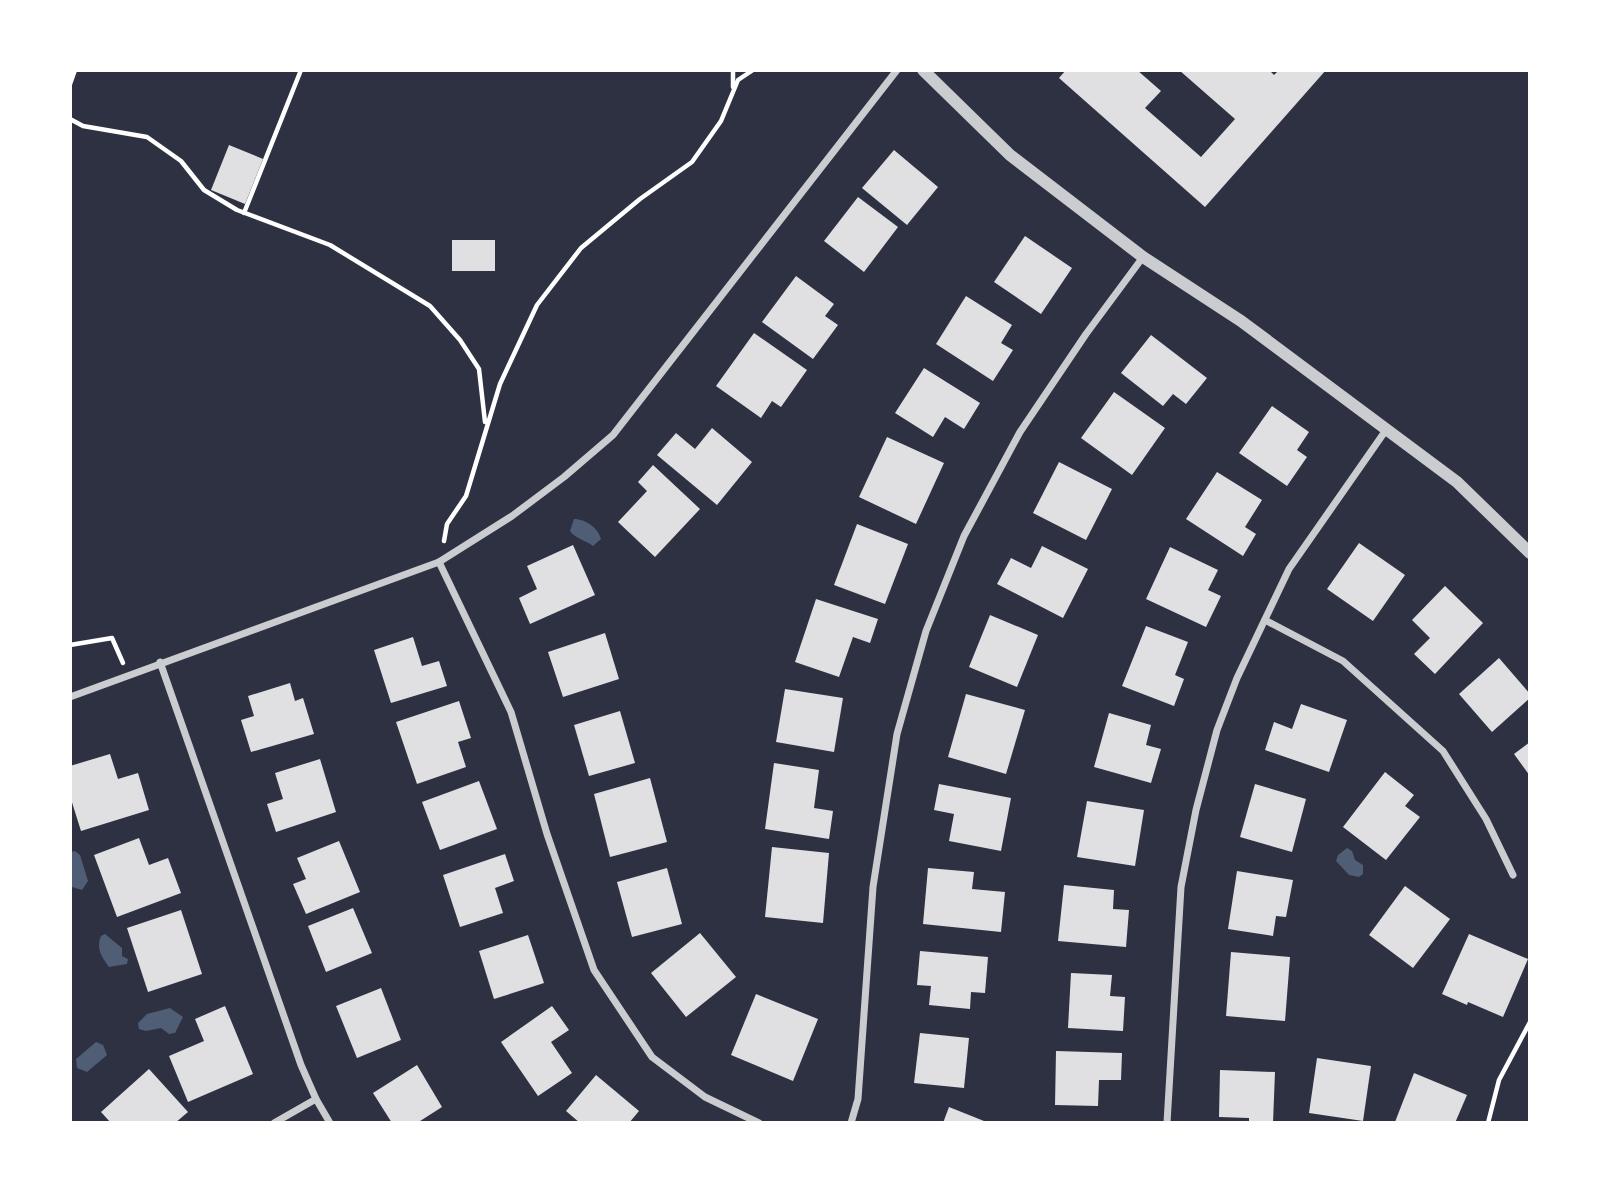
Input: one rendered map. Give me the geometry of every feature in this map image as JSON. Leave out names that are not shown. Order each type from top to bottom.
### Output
[{"type":"street","points":[[70,697],[439,562],[512,516],[564,477],[613,435],[897,70]]},
{"type":"street","points":[[923,70],[1010,155],[1143,257],[1241,321],[1457,482],[1530,553]]},
{"type":"street","points":[[851,1123],[858,1099],[875,874],[897,734],[926,631],[964,536],[1020,432],[1086,334],[1143,257]]},
{"type":"street","points":[[1167,1123],[1181,887],[1196,810],[1217,730],[1237,678],[1289,569],[1386,430]]},
{"type":"street","points":[[439,562],[511,712],[547,834],[594,970],[652,1056],[705,1097],[759,1123]]},
{"type":"street","points":[[1265,620],[1343,661],[1443,751],[1486,819],[1513,875]]},
{"type":"street","points":[[160,662],[301,1065],[330,1123]]},
{"type":"street","points":[[274,1123],[316,1099]]},
{"type":"path","points":[[70,84],[75,70]]},
{"type":"path","points":[[244,213],[301,70]]},
{"type":"path","points":[[733,70],[733,92]]},
{"type":"path","points":[[439,562],[447,524],[466,496],[500,384],[537,305],[581,248],[640,199],[692,162],[721,121],[738,79],[752,70]]},
{"type":"path","points":[[70,119],[83,126],[147,137],[181,161],[204,190],[244,213],[330,245],[430,306],[460,340],[479,369],[486,426]]},
{"type":"path","points":[[70,645],[112,638],[128,675]]},
{"type":"path","points":[[1488,1123],[1499,1080],[1530,1023]]},
{"type":"water","points":[[574,519],[591,525],[601,539],[593,546],[574,536],[570,531]]},
{"type":"water","points":[[1347,848],[1352,851],[1355,860],[1363,865],[1363,874],[1359,877],[1349,875],[1336,861],[1338,855]]},
{"type":"water","points":[[75,851],[80,855],[88,881],[82,890],[72,887],[70,852]]},
{"type":"water","points":[[105,934],[122,948],[122,956],[128,959],[127,964],[109,967],[99,948],[101,936]]},
{"type":"water","points":[[170,1008],[183,1017],[175,1033],[169,1034],[161,1028],[146,1031],[139,1029],[138,1023],[147,1014]]},
{"type":"water","points":[[96,1042],[103,1045],[107,1055],[87,1072],[77,1068],[76,1059]]},
{"type":"building","points":[[1066,70],[1137,70],[1161,91],[1145,108],[1201,157],[1235,119],[1179,70],[1269,70],[1274,75],[1279,70],[1326,70],[1205,207],[1059,78]]},
{"type":"building","points":[[229,145],[263,159],[245,204],[211,190]]},
{"type":"building","points":[[894,150],[938,187],[907,225],[862,188]]},
{"type":"building","points":[[858,197],[898,227],[864,272],[824,241]]},
{"type":"building","points":[[1025,236],[1072,268],[1041,314],[994,282]]},
{"type":"building","points":[[452,240],[495,240],[495,271],[452,271]]},
{"type":"building","points":[[796,276],[834,304],[825,316],[838,325],[813,359],[762,322]]},
{"type":"building","points":[[966,296],[1012,325],[1001,343],[1013,350],[993,381],[936,344]]},
{"type":"building","points":[[754,333],[807,370],[781,407],[772,401],[761,418],[716,386]]},
{"type":"building","points":[[1151,335],[1207,378],[1186,404],[1173,394],[1163,406],[1121,373]]},
{"type":"building","points":[[924,368],[980,403],[964,429],[945,417],[933,437],[895,413]]},
{"type":"building","points":[[1114,392],[1165,428],[1132,475],[1081,438]]},
{"type":"building","points":[[1272,406],[1309,432],[1297,450],[1307,457],[1287,486],[1239,453]]},
{"type":"building","points":[[712,428],[752,462],[717,505],[657,455],[676,433],[695,449]]},
{"type":"building","points":[[887,437],[944,463],[916,524],[859,497]]},
{"type":"building","points":[[1059,462],[1112,489],[1086,540],[1033,513]]},
{"type":"building","points":[[653,465],[700,509],[655,557],[618,522],[647,491],[638,482]]},
{"type":"building","points":[[1217,472],[1262,500],[1245,527],[1256,534],[1243,556],[1186,519]]},
{"type":"building","points":[[857,524],[908,544],[885,604],[834,585]]},
{"type":"building","points":[[1359,543],[1405,575],[1373,621],[1327,589]]},
{"type":"building","points":[[573,545],[595,595],[530,624],[519,598],[537,589],[527,566]]},
{"type":"building","points":[[1042,546],[1088,569],[1063,618],[997,584],[1011,558],[1031,568]]},
{"type":"building","points":[[1170,547],[1218,570],[1208,590],[1221,596],[1206,627],[1146,599]]},
{"type":"building","points":[[1445,586],[1483,623],[1435,674],[1414,654],[1430,638],[1412,620]]},
{"type":"building","points":[[816,599],[878,619],[870,643],[853,637],[839,677],[795,662]]},
{"type":"building","points":[[990,615],[1038,635],[1017,687],[969,667]]},
{"type":"building","points":[[1146,626],[1188,642],[1175,675],[1184,679],[1174,706],[1122,686]]},
{"type":"building","points":[[605,633],[619,679],[563,697],[548,652]]},
{"type":"building","points":[[413,637],[422,666],[439,661],[447,686],[391,703],[374,650]]},
{"type":"building","points":[[1499,658],[1530,694],[1530,698],[1492,732],[1459,694]]},
{"type":"building","points":[[290,683],[295,701],[303,698],[314,734],[251,752],[241,720],[254,716],[248,696]]},
{"type":"building","points":[[785,689],[843,698],[834,752],[776,742]]},
{"type":"building","points":[[966,694],[1025,710],[1006,774],[948,757]]},
{"type":"building","points":[[459,701],[471,738],[458,742],[466,767],[417,784],[396,722]]},
{"type":"building","points":[[1301,704],[1347,720],[1329,772],[1265,750],[1274,722],[1292,729]]},
{"type":"building","points":[[620,711],[635,763],[589,776],[574,725]]},
{"type":"building","points":[[1109,713],[1151,725],[1146,745],[1161,749],[1151,783],[1094,767]]},
{"type":"building","points":[[1530,742],[1530,776],[1514,754]]},
{"type":"building","points":[[110,754],[118,779],[138,773],[149,810],[81,831],[70,796],[70,766]]},
{"type":"building","points":[[320,759],[336,812],[276,832],[267,804],[283,799],[275,773]]},
{"type":"building","points":[[774,763],[819,770],[814,808],[833,811],[829,839],[765,829]]},
{"type":"building","points":[[1385,772],[1414,795],[1405,806],[1420,817],[1386,860],[1343,827]]},
{"type":"building","points":[[650,778],[667,842],[610,857],[594,794]]},
{"type":"building","points":[[479,781],[497,829],[440,850],[422,802]]},
{"type":"building","points":[[939,784],[1011,798],[1001,851],[949,841],[954,814],[934,810]]},
{"type":"building","points":[[1255,784],[1306,799],[1292,852],[1240,837]]},
{"type":"building","points":[[1087,801],[1144,810],[1135,866],[1077,857]]},
{"type":"building","points":[[139,838],[149,865],[168,858],[181,893],[117,917],[94,855]]},
{"type":"building","points":[[339,841],[360,892],[306,914],[293,884],[306,879],[297,858]]},
{"type":"building","points":[[772,847],[829,853],[823,923],[765,917]]},
{"type":"building","points":[[505,854],[514,881],[495,888],[503,913],[460,927],[443,875]]},
{"type":"building","points":[[667,868],[682,924],[632,937],[617,882]]},
{"type":"building","points":[[928,868],[974,872],[972,889],[1005,892],[1001,932],[923,924]]},
{"type":"building","points":[[1237,871],[1293,880],[1286,917],[1276,916],[1273,936],[1228,929]]},
{"type":"building","points":[[1064,885],[1114,890],[1113,909],[1129,910],[1126,947],[1058,941]]},
{"type":"building","points":[[1405,886],[1450,919],[1413,968],[1369,935]]},
{"type":"building","points":[[353,908],[372,953],[326,972],[308,926]]},
{"type":"building","points":[[181,910],[202,974],[148,992],[127,928]]},
{"type":"building","points":[[700,933],[736,977],[686,1017],[651,973]]},
{"type":"building","points":[[1469,934],[1528,959],[1503,1017],[1442,994]]},
{"type":"building","points":[[528,935],[544,983],[494,999],[479,951]]},
{"type":"building","points":[[920,951],[988,957],[985,993],[971,992],[970,1009],[929,1005],[931,986],[917,985]]},
{"type":"building","points":[[1231,952],[1290,957],[1285,1021],[1226,1016]]},
{"type":"building","points":[[1071,973],[1112,975],[1110,996],[1125,997],[1123,1031],[1068,1028]]},
{"type":"building","points":[[381,988],[401,1040],[357,1058],[336,1006]]},
{"type":"building","points":[[756,994],[818,1019],[793,1081],[731,1055]]},
{"type":"building","points":[[225,1006],[253,1074],[188,1102],[169,1056],[204,1041],[195,1019]]},
{"type":"building","points":[[552,1006],[569,1030],[551,1042],[572,1073],[538,1096],[501,1042]]},
{"type":"building","points":[[920,1033],[969,1038],[964,1088],[914,1083]]},
{"type":"building","points":[[1056,1051],[1122,1053],[1121,1080],[1099,1080],[1098,1106],[1055,1105]]},
{"type":"building","points":[[1317,1058],[1371,1066],[1363,1121],[1309,1113]]},
{"type":"building","points":[[417,1065],[442,1107],[417,1123],[392,1123],[373,1093]]},
{"type":"building","points":[[149,1069],[188,1112],[175,1123],[111,1123],[101,1112]]},
{"type":"building","points":[[1220,1070],[1275,1072],[1273,1123],[1249,1123],[1249,1118],[1219,1117]]},
{"type":"building","points":[[1414,1073],[1467,1095],[1455,1123],[1395,1122]]},
{"type":"building","points":[[596,1075],[639,1111],[629,1123],[580,1123],[566,1111]]},
{"type":"building","points":[[949,1107],[989,1123],[943,1123]]}]
